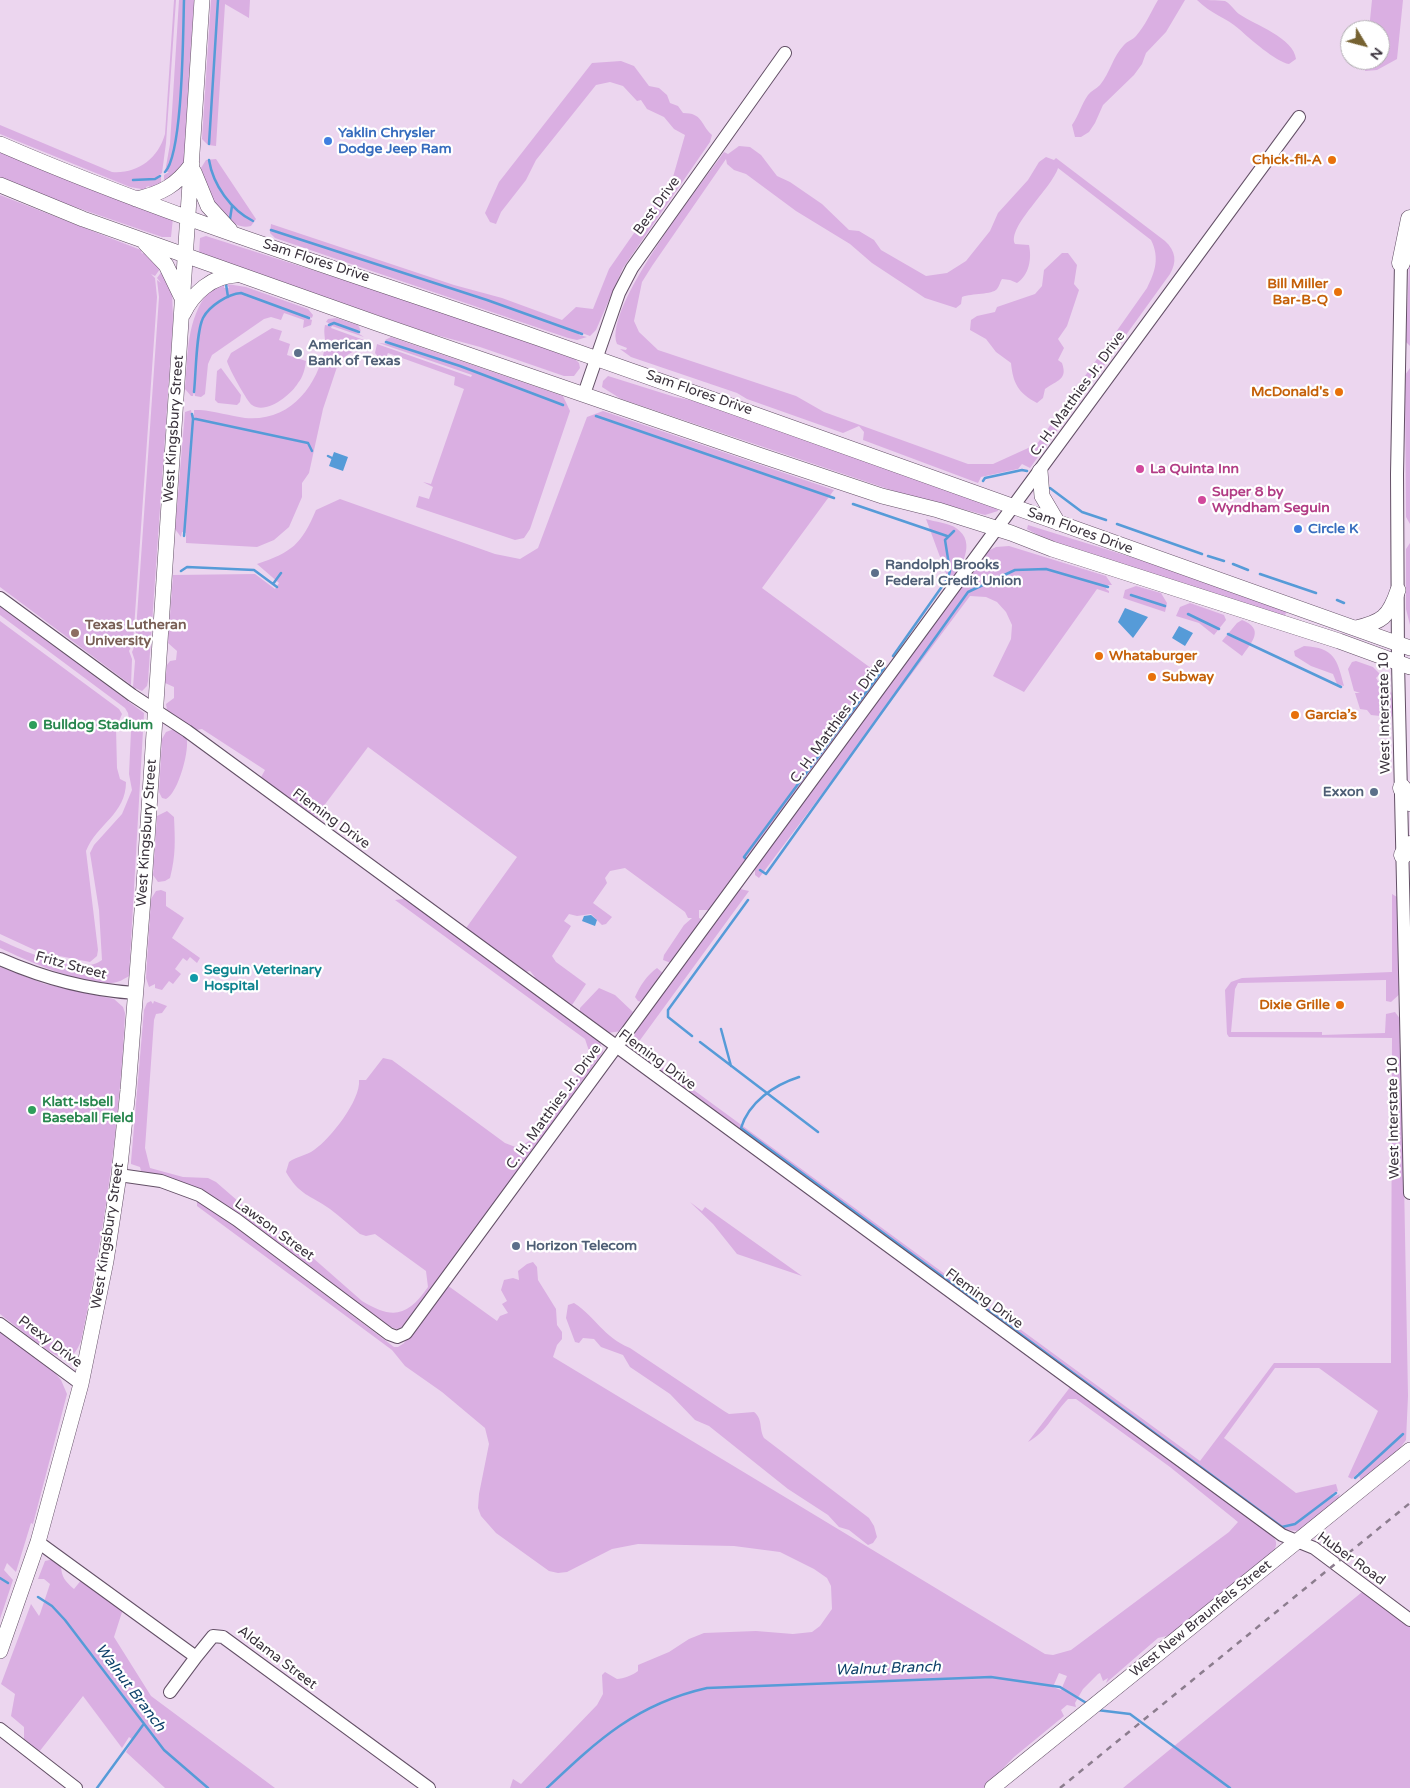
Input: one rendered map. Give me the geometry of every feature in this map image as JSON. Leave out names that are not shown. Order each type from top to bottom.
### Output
[{"type":"highway","points":[[1401,263],[1410,219]]},
{"type":"main road","name":"West Kingsbury Street","points":[[0,1651],[38,1542],[81,1384],[106,1261],[119,1174],[135,993],[155,711],[202,0]]},
{"type":"main road","name":"Sam Flores Drive","points":[[0,144],[188,218],[774,419],[1013,507],[1404,646]]},
{"type":"main road","points":[[136,199],[166,190],[192,164]]},
{"type":"main road","points":[[192,164],[197,184],[208,206],[221,222],[237,235]]},
{"type":"main road","name":"Sam Flores Drive","points":[[0,185],[242,276],[882,496],[997,529],[1052,549],[1330,638],[1404,665]]},
{"type":"main road","points":[[140,239],[166,265],[182,300]]},
{"type":"main road","points":[[181,318],[195,296],[207,285],[221,277],[242,276]]},
{"type":"main road","points":[[1040,471],[1042,496],[1058,523]]},
{"type":"main road","points":[[1356,628],[1383,618],[1393,604],[1398,590]]},
{"type":"main road","name":"West New Braunfels Street","points":[[992,1788],[1410,1450]]},
{"type":"street","name":"Best Drive","points":[[584,394],[619,293],[641,254],[785,53]]},
{"type":"street","name":"C. H. Matthies Jr. Drive","points":[[397,1338],[409,1330],[1299,117]]},
{"type":"street","name":"West Interstate 10","points":[[1401,263],[1397,474],[1398,590],[1404,646],[1400,728],[1406,795],[1410,1193]]},
{"type":"street","name":"Fleming Drive","points":[[0,598],[155,711],[187,731],[1282,1536],[1298,1541]]},
{"type":"street","points":[[1400,728],[1410,712]]},
{"type":"street","name":"Fritz Street","points":[[0,959],[32,972],[83,987],[135,993]]},
{"type":"street","name":"Lawson Street","points":[[119,1174],[161,1181],[199,1196],[236,1220],[389,1334],[397,1338]]},
{"type":"street","name":"Prexy Drive","points":[[0,1324],[81,1384]]},
{"type":"street","name":"Huber Road","points":[[1298,1541],[1314,1548],[1410,1620]]},
{"type":"street","points":[[38,1542],[196,1657],[170,1692]]},
{"type":"street","name":"Aldama Street","points":[[196,1657],[212,1636],[223,1637],[429,1788]]},
{"type":"street","points":[[0,1729],[76,1788]]},
{"type":"shaded area","points":[[174,0],[176,0],[166,143],[162,173],[158,176],[161,176],[161,185],[150,191],[149,186],[146,187],[147,190],[130,187],[0,134],[0,125],[112,172],[130,170],[152,158],[162,143],[165,134]]},
{"type":"shaded area","points":[[179,0],[194,0],[184,161],[181,168],[164,182],[164,175],[169,172],[165,172],[170,144]]},
{"type":"shaded area","points":[[211,0],[250,0],[249,18],[225,4],[216,146],[208,145],[202,139]]},
{"type":"shaded area","points":[[1158,0],[1185,0],[1166,32],[1146,53],[1142,64],[1134,75],[1103,105],[1089,132],[1081,137],[1075,137],[1072,125],[1089,94],[1100,85],[1120,49],[1139,32]]},
{"type":"shaded area","points":[[1197,0],[1227,2],[1239,14],[1281,38],[1294,51],[1296,59],[1289,64],[1277,59],[1234,25]]},
{"type":"shaded area","points":[[1372,0],[1403,0],[1397,59],[1390,63],[1390,20],[1370,20]]},
{"type":"shaded area","points":[[621,61],[634,66],[649,86],[659,88],[667,95],[670,103],[678,106],[683,113],[689,113],[698,117],[712,135],[710,142],[623,268],[596,330],[590,336],[579,332],[579,335],[587,337],[577,340],[568,338],[275,238],[270,233],[271,224],[454,285],[502,298],[562,320],[576,307],[593,309],[609,269],[673,177],[685,135],[674,129],[664,117],[647,109],[641,100],[637,101],[623,86],[610,82],[596,85],[536,160],[526,180],[501,212],[496,224],[490,222],[485,213],[499,182],[592,63]]},
{"type":"shaded area","points":[[739,146],[750,147],[761,155],[777,176],[790,182],[822,204],[849,230],[859,231],[874,240],[881,250],[926,276],[947,273],[966,261],[990,231],[998,213],[1028,180],[1039,162],[1046,157],[1054,160],[1056,158],[1165,241],[1173,253],[1174,265],[1170,274],[1030,468],[1022,464],[1018,469],[981,477],[978,483],[863,440],[864,432],[859,426],[843,433],[747,399],[737,393],[631,357],[620,349],[626,350],[627,348],[617,344],[617,326],[625,303],[639,276],[676,217],[724,152],[728,154]],"holes":[[[726,159],[727,164],[734,170],[746,174],[796,211],[850,244],[872,263],[925,298],[956,308],[961,304],[962,297],[994,291],[1002,279],[1017,283],[1024,276],[1030,261],[1029,245],[1015,244],[1014,237],[1024,218],[1048,186],[1058,168],[1151,240],[1156,259],[1154,271],[1147,288],[1037,444],[993,464],[968,464],[824,412],[796,396],[658,350],[639,332],[634,321],[642,282]]]},
{"type":"shaded area","points":[[0,151],[173,218],[171,237],[162,237],[52,199],[0,178]]},
{"type":"shaded area","points":[[216,159],[256,219],[251,226],[245,227],[235,224],[214,206],[214,201],[212,201],[201,168],[206,160]]},
{"type":"shaded area","points":[[0,195],[141,250],[142,254],[144,251],[160,269],[155,276],[151,274],[155,278],[157,297],[133,643],[129,651],[132,659],[131,685],[0,587]]},
{"type":"shaded area","points":[[206,236],[431,308],[575,359],[579,363],[580,368],[574,376],[564,376],[480,347],[429,333],[199,254],[200,238]]},
{"type":"shaded area","points":[[1410,241],[1410,346],[1406,342]]},
{"type":"shaded area","points":[[1062,253],[1068,253],[1077,265],[1074,284],[1079,290],[1067,326],[1058,339],[1064,348],[1058,360],[1062,363],[1064,373],[1060,379],[1045,389],[1043,398],[1037,403],[1025,395],[1018,387],[1013,376],[1011,363],[996,352],[986,339],[970,330],[971,320],[977,316],[995,312],[997,307],[1035,294],[1042,286],[1044,270]]},
{"type":"shaded area","points":[[162,271],[172,289],[173,321],[148,681],[147,686],[142,691],[133,687],[135,661],[132,652],[135,645],[159,297],[157,280],[161,283],[157,278]]},
{"type":"shaded area","points":[[224,284],[224,288],[229,288],[227,284],[246,287],[308,309],[313,315],[312,318],[308,316],[307,318],[312,320],[311,325],[303,328],[304,320],[284,313],[281,320],[271,317],[264,319],[212,355],[208,364],[205,394],[201,397],[195,396],[194,390],[193,396],[191,396],[185,389],[192,326],[201,302],[209,291],[211,292],[213,288]]},
{"type":"shaded area","points":[[336,318],[358,325],[361,331],[357,330],[356,332],[364,337],[332,326],[331,328],[364,340],[359,348],[344,357],[338,364],[323,409],[309,473],[302,483],[302,497],[289,527],[274,540],[257,547],[186,543],[186,533],[182,532],[181,537],[175,529],[185,412],[191,410],[192,415],[194,415],[194,410],[200,410],[245,418],[261,418],[288,408],[299,399],[315,376],[325,347],[325,325],[330,326],[331,324],[326,322],[328,319]]},
{"type":"shaded area","points":[[272,328],[282,331],[279,340],[290,344],[287,355],[306,361],[306,364],[304,373],[290,393],[271,406],[258,407],[252,405],[247,398],[227,361],[231,353]]},
{"type":"shaded area","points":[[391,337],[563,396],[570,411],[530,529],[524,538],[515,540],[416,507],[419,496],[429,499],[433,487],[423,482],[431,484],[464,389],[454,385],[455,377],[388,353],[385,360],[380,359],[375,353],[377,344],[471,377],[472,375],[379,343],[389,344],[385,340]]},
{"type":"shaded area","points":[[221,368],[241,395],[240,402],[237,405],[218,403],[215,400],[217,371]]},
{"type":"shaded area","points":[[1410,368],[1410,524],[1406,517],[1405,375]]},
{"type":"shaded area","points":[[608,376],[675,397],[709,404],[997,508],[998,511],[985,515],[897,492],[621,399],[602,387],[603,381]]},
{"type":"shaded area","points":[[603,411],[834,490],[762,588],[883,677],[710,910],[699,910],[699,918],[704,920],[671,963],[663,960],[664,955],[684,925],[692,918],[688,918],[685,912],[625,868],[610,871],[605,878],[607,883],[593,903],[612,917],[606,924],[602,925],[591,914],[577,916],[569,914],[564,921],[571,926],[552,956],[556,962],[586,984],[572,1005],[531,981],[535,977],[530,971],[521,973],[464,931],[517,857],[368,747],[320,811],[325,815],[318,818],[311,816],[260,779],[265,770],[202,729],[196,730],[167,710],[166,704],[174,698],[174,687],[165,683],[167,665],[170,661],[176,660],[177,651],[168,643],[173,575],[255,574],[275,589],[279,583],[257,564],[279,555],[294,546],[305,532],[316,510],[340,499],[495,554],[520,559],[538,548],[587,417]]},
{"type":"shaded area","points":[[926,519],[953,526],[962,534],[966,541],[965,556],[950,584]]},
{"type":"shaded area","points":[[1028,525],[1150,563],[1287,611],[1284,617],[1047,540],[1027,529]]},
{"type":"shaded area","points":[[1410,543],[1410,625],[1406,609],[1406,549]]},
{"type":"shaded area","points":[[1009,546],[1106,576],[1112,585],[1108,585],[1106,589],[1109,593],[1097,589],[1024,692],[993,676],[1011,639],[1012,625],[1006,612],[997,602],[986,597],[970,596],[759,878],[755,875],[755,866],[986,552],[996,547]]},
{"type":"shaded area","points":[[1136,586],[1161,593],[1167,603],[1165,612],[1123,598],[1125,590]]},
{"type":"shaded area","points":[[1190,603],[1224,615],[1226,620],[1214,635],[1199,623],[1176,616],[1180,607]]},
{"type":"shaded area","points":[[0,606],[144,713],[129,976],[121,981],[99,983],[70,976],[0,948],[0,940],[22,950],[66,964],[92,964],[102,960],[99,910],[90,853],[94,845],[122,814],[132,790],[129,774],[131,731],[128,713],[125,708],[0,615]]},
{"type":"shaded area","points":[[1242,620],[1253,627],[1255,632],[1252,641],[1242,656],[1222,641],[1237,623]]},
{"type":"shaded area","points":[[0,621],[119,709],[122,714],[116,728],[117,768],[120,779],[126,782],[125,793],[116,811],[97,833],[86,851],[98,950],[97,956],[90,962],[39,952],[0,934]]},
{"type":"shaded area","points":[[1304,646],[1322,649],[1333,657],[1344,686],[1337,684],[1333,674],[1311,666],[1295,656],[1294,651]]},
{"type":"shaded area","points":[[1356,661],[1373,667],[1380,674],[1376,678],[1378,681],[1385,679],[1394,700],[1394,711],[1389,720],[1384,720],[1380,716],[1371,715],[1367,710],[1360,709],[1355,693],[1360,693],[1354,691],[1348,669],[1352,662]]},
{"type":"shaded area","points":[[174,729],[186,736],[187,750],[179,780],[171,795],[166,799],[162,798],[159,792],[162,739],[166,732]]},
{"type":"shaded area","points":[[167,811],[174,817],[175,840],[173,862],[170,878],[158,882],[153,875],[157,816]]},
{"type":"shaded area","points":[[740,889],[749,891],[635,1047],[1200,1461],[1274,1363],[1391,1363],[1392,1038],[1229,1037],[1227,1034],[1225,990],[1231,982],[1242,978],[1392,972],[1392,894],[1397,897],[1402,992],[1391,1002],[1386,1001],[1386,980],[1238,983],[1235,989],[1231,1032],[1322,1032],[1322,1035],[1385,1033],[1386,1014],[1395,1012],[1401,1020],[1408,1396],[1406,1440],[1397,1452],[1361,1481],[1358,1473],[1352,1479],[1348,1477],[1378,1411],[1319,1368],[1275,1368],[1224,1438],[1296,1493],[1336,1484],[1338,1491],[1332,1494],[1333,1497],[1340,1494],[1337,1501],[1299,1531],[1283,1530],[1283,1526],[1279,1527],[628,1048],[628,1040]]},
{"type":"shaded area","points":[[156,891],[166,892],[166,906],[184,918],[172,938],[200,958],[197,963],[190,957],[187,961],[183,958],[175,969],[181,974],[173,984],[169,981],[162,990],[155,988],[155,984],[149,987],[146,978],[151,899]]},
{"type":"shaded area","points":[[404,897],[600,1042],[603,1052],[408,1325],[397,1329],[387,1326],[197,1188],[141,1171],[140,1167],[131,1164],[131,1162],[144,1010],[147,1003],[151,1001],[153,1004],[154,1001],[167,1006],[162,1013],[156,1014],[154,1020],[145,1148],[150,1168],[183,1177],[208,1178],[216,1182],[291,1247],[313,1258],[362,1301],[373,1307],[391,1313],[407,1309],[414,1304],[428,1287],[426,1271],[375,1234],[366,1236],[360,1234],[330,1209],[305,1194],[296,1186],[286,1172],[289,1162],[321,1145],[350,1108],[355,1098],[359,1080],[366,1080],[383,1058],[392,1060],[505,1143],[518,1148],[532,1139],[587,1062],[590,1054],[585,1039],[395,900],[403,899]]},
{"type":"shaded area","points":[[0,967],[45,984],[114,999],[123,1007],[125,1013],[115,1137],[97,1260],[81,1341],[73,1354],[66,1358],[60,1357],[43,1347],[0,1314]]},
{"type":"shaded area","points":[[657,968],[663,973],[642,1002],[638,1001],[635,997],[639,989],[647,977]]},
{"type":"shaded area","points":[[599,988],[615,995],[633,1012],[622,1031],[607,1033],[580,1012],[580,1008]]},
{"type":"shaded area","points":[[197,1201],[212,1209],[394,1347],[404,1343],[447,1285],[497,1321],[500,1316],[508,1313],[502,1304],[507,1301],[501,1290],[504,1280],[513,1278],[519,1280],[518,1271],[533,1262],[537,1267],[538,1280],[556,1309],[557,1325],[562,1332],[562,1339],[557,1345],[553,1357],[1045,1654],[1053,1655],[1071,1650],[1229,1532],[1238,1522],[1170,1467],[1076,1399],[1068,1399],[1045,1428],[1028,1442],[1071,1386],[1270,1533],[1275,1540],[1276,1547],[1273,1552],[1171,1635],[1158,1638],[1106,1683],[1108,1678],[1103,1681],[1100,1673],[1098,1674],[1083,1689],[1075,1703],[1076,1707],[1067,1705],[1061,1710],[1064,1716],[1014,1757],[984,1788],[510,1788],[513,1779],[521,1784],[597,1705],[603,1694],[602,1675],[605,1672],[617,1679],[628,1676],[638,1671],[638,1665],[669,1652],[689,1639],[704,1633],[756,1631],[793,1634],[812,1632],[820,1626],[832,1609],[831,1586],[827,1578],[814,1569],[780,1552],[734,1546],[638,1544],[612,1549],[567,1572],[549,1571],[496,1533],[481,1516],[478,1508],[479,1494],[489,1444],[485,1428],[442,1392],[405,1366],[392,1350],[197,1206]],"holes":[[[1059,1673],[1067,1676],[1061,1690],[1053,1687]]]},
{"type":"shaded area","points":[[690,1202],[702,1211],[705,1207],[802,1276],[737,1254],[713,1224]]},
{"type":"shaded area","points":[[574,1303],[613,1338],[724,1411],[729,1414],[754,1412],[759,1418],[764,1438],[869,1518],[874,1526],[877,1537],[873,1543],[868,1545],[849,1530],[839,1527],[828,1515],[788,1489],[709,1426],[695,1420],[670,1394],[630,1367],[623,1355],[601,1347],[594,1339],[583,1338],[579,1343],[575,1342],[566,1318],[568,1305]]},
{"type":"shaded area","points":[[0,1331],[55,1373],[61,1380],[67,1394],[33,1524],[31,1523],[16,1572],[7,1563],[4,1570],[13,1580],[0,1619]]},
{"type":"shaded area","points":[[54,1559],[61,1564],[64,1578],[74,1589],[82,1579],[123,1609],[114,1637],[151,1696],[275,1788],[165,1788],[126,1752],[133,1740],[129,1737],[122,1748],[83,1696],[39,1752],[24,1739],[24,1727],[11,1716],[15,1694],[1,1684],[31,1604],[39,1616],[40,1614],[50,1584],[44,1579],[38,1579],[45,1561]]},
{"type":"shaded area","points":[[1367,1588],[1410,1620],[1410,1788],[1123,1788]]},
{"type":"water","points":[[334,452],[348,457],[343,471],[329,466]]},
{"type":"water","points":[[1125,608],[1148,617],[1133,638],[1118,622]]},
{"type":"water","points":[[1179,626],[1193,633],[1185,646],[1172,638]]},
{"type":"water","points":[[591,915],[597,920],[595,926],[582,921],[584,916]]},
{"type":"waterway","points":[[165,172],[171,160],[179,118],[184,0]]},
{"type":"waterway","points":[[209,144],[218,0]]},
{"type":"waterway","points":[[209,160],[214,179],[224,196],[237,210],[253,221]]},
{"type":"waterway","points":[[133,180],[155,179],[160,176]]},
{"type":"waterway","points":[[230,219],[232,206]]},
{"type":"waterway","points":[[271,230],[487,300],[582,334]]},
{"type":"waterway","points":[[226,284],[228,297]]},
{"type":"waterway","points":[[194,392],[201,324],[206,314],[219,301],[241,293],[309,318]]},
{"type":"waterway","points":[[329,325],[334,323],[359,332]]},
{"type":"waterway","points":[[386,342],[460,366],[563,405]]},
{"type":"waterway","points":[[192,414],[193,419],[308,443],[312,451]]},
{"type":"waterway","points":[[596,416],[834,498]]},
{"type":"waterway","points":[[184,536],[193,419]]},
{"type":"waterway","points":[[328,456],[332,458]]},
{"type":"waterway","points":[[983,481],[985,478],[1022,470],[1027,471]]},
{"type":"waterway","points":[[1050,488],[1082,512],[1106,520]]},
{"type":"waterway","points":[[853,504],[947,536]]},
{"type":"waterway","points":[[1117,524],[1202,554]]},
{"type":"waterway","points":[[893,656],[948,578],[950,571],[945,540],[954,531]]},
{"type":"waterway","points":[[1208,556],[1224,561]]},
{"type":"waterway","points":[[1233,564],[1248,570]]},
{"type":"waterway","points":[[181,571],[187,567],[254,570],[277,587]]},
{"type":"waterway","points":[[760,870],[766,874],[968,592],[1015,570],[1046,569],[1108,587]]},
{"type":"waterway","points":[[273,584],[281,573]]},
{"type":"waterway","points":[[1260,574],[1316,593]]},
{"type":"waterway","points":[[1131,595],[1165,606]]},
{"type":"waterway","points":[[1337,600],[1344,603]]},
{"type":"waterway","points":[[1188,614],[1219,629]]},
{"type":"waterway","points":[[1228,634],[1341,687]]},
{"type":"waterway","points":[[746,859],[744,857],[884,668]]},
{"type":"waterway","points":[[692,1036],[668,1017],[668,1010],[748,900]]},
{"type":"waterway","points":[[721,1029],[731,1066]]},
{"type":"waterway","points":[[700,1042],[818,1132]]},
{"type":"waterway","points":[[799,1077],[772,1090],[756,1103],[750,1110],[741,1128],[1282,1527],[1295,1524],[1336,1493]]},
{"type":"waterway","points":[[1355,1478],[1403,1434]]},
{"type":"waterway","name":"Walnut Branch","points":[[0,1578],[8,1583]]},
{"type":"waterway","name":"Walnut Branch","points":[[38,1597],[52,1606],[65,1620],[164,1750],[208,1788]]},
{"type":"waterway","name":"Walnut Branch","points":[[547,1788],[601,1739],[639,1714],[682,1695],[707,1688],[991,1677],[1060,1687],[1088,1704]]},
{"type":"waterway","name":"Walnut Branch","points":[[1097,1710],[1130,1714],[1230,1788]]},
{"type":"waterway","points":[[97,1788],[143,1725]]},
{"type":"railway","points":[[1060,1788],[1410,1503]]},
{"type":"place","name":"Yaklin Chrysler Dodge Jeep Ram","points":[[328,141]]},
{"type":"place","name":"Chick-fil-A","points":[[1332,160]]},
{"type":"place","name":"Bill Miller Bar-B-Q","points":[[1338,292]]},
{"type":"place","name":"American Bank of Texas","points":[[298,353]]},
{"type":"place","name":"McDonald's","points":[[1339,392]]},
{"type":"place","name":"La Quinta Inn","points":[[1140,469]]},
{"type":"place","name":"Super 8 by Wyndham Seguin","points":[[1202,500]]},
{"type":"place","name":"Circle K","points":[[1298,529]]},
{"type":"place","name":"Randolph Brooks Federal Credit Union","points":[[875,573]]},
{"type":"place","name":"Texas Lutheran University","points":[[75,633]]},
{"type":"place","name":"Whataburger","points":[[1099,656]]},
{"type":"place","name":"Subway","points":[[1152,677]]},
{"type":"place","name":"Garcia’s","points":[[1295,715]]},
{"type":"place","name":"Bulldog Stadium","points":[[33,725]]},
{"type":"place","name":"Exxon","points":[[1374,792]]},
{"type":"place","name":"Seguin Veterinary Hospital","points":[[194,978]]},
{"type":"place","name":"Dixie Grille","points":[[1340,1005]]},
{"type":"place","name":"Klatt-Isbell Baseball Field","points":[[32,1110]]},
{"type":"place","name":"Horizon Telecom","points":[[516,1246]]}]
